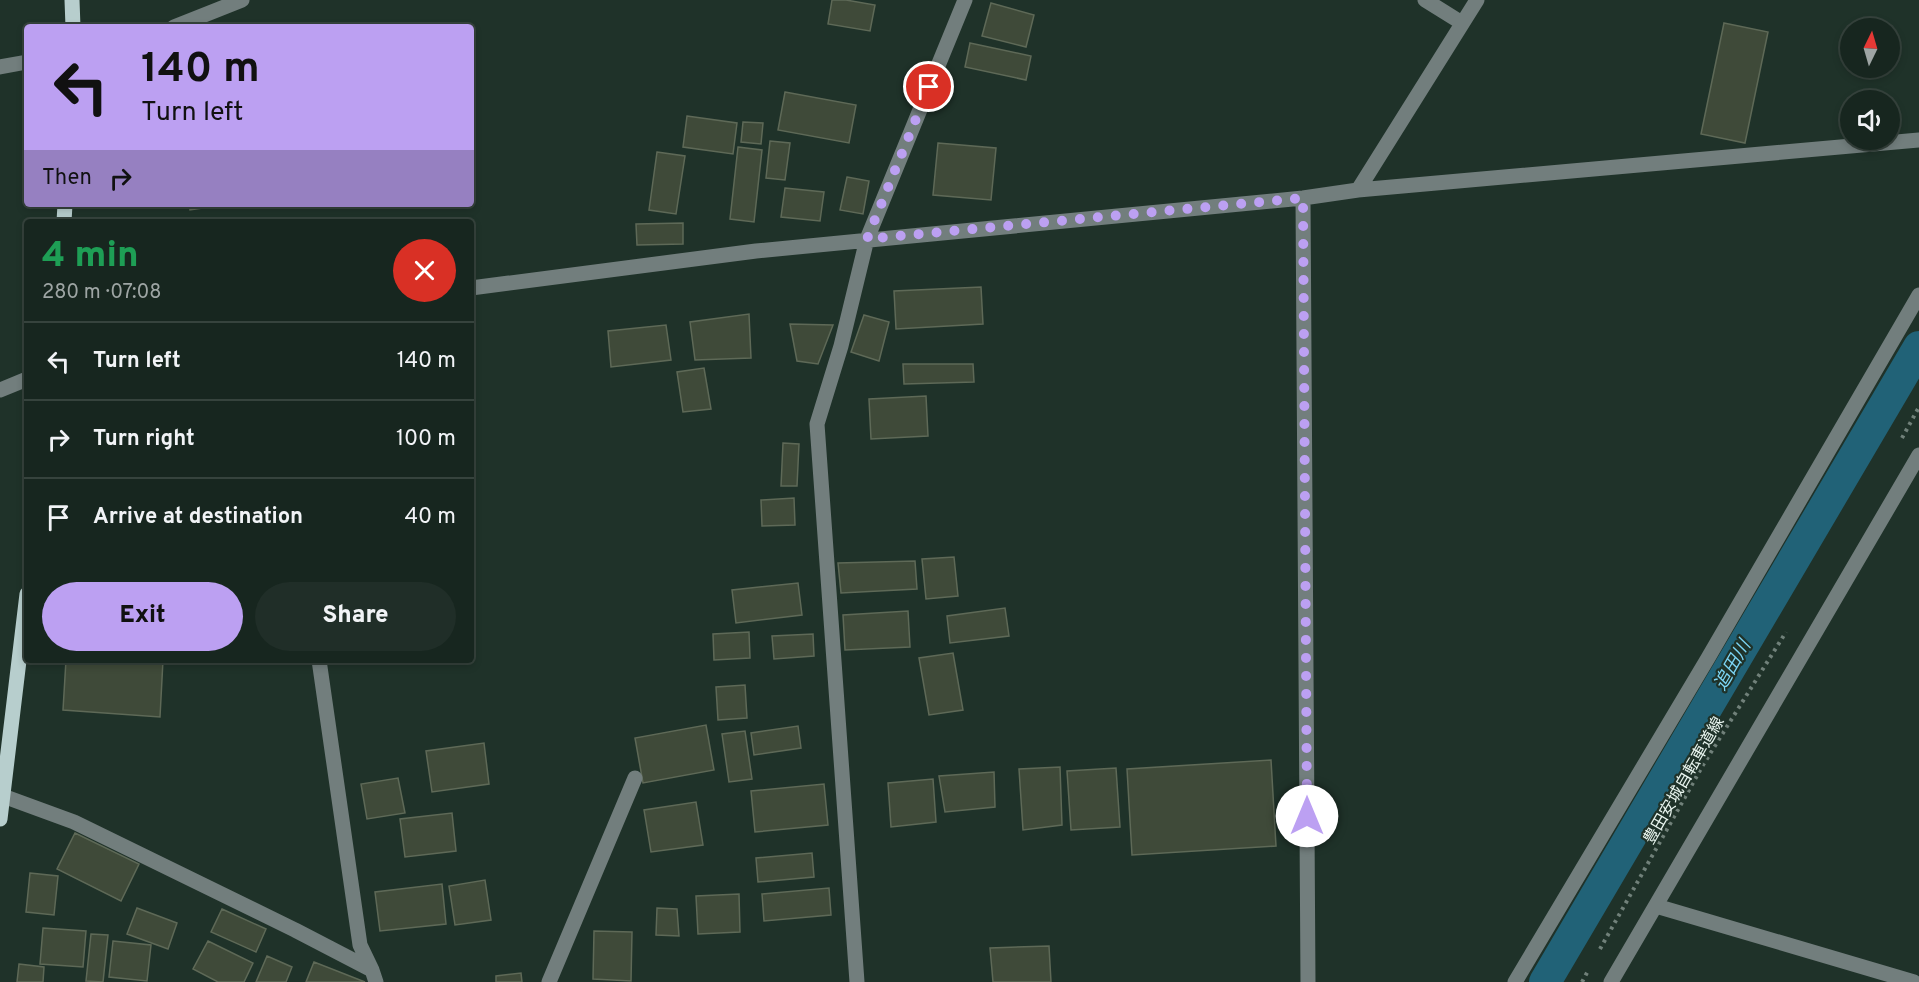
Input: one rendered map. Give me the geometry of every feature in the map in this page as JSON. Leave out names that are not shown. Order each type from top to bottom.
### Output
[{"type":"main road","points":[[72,0],[74,24]]},
{"type":"main road","points":[[0,819],[24,619]]},
{"type":"street","points":[[182,24],[242,0]]},
{"type":"street","points":[[857,982],[816,424],[842,346],[867,239],[965,0]]},
{"type":"street","points":[[1425,0],[1462,23]]},
{"type":"street","points":[[1358,190],[1477,0]]},
{"type":"street","points":[[0,67],[24,63]]},
{"type":"street","points":[[474,288],[745,252],[867,239],[1303,198],[1358,190],[1919,140]]},
{"type":"street","points":[[1303,198],[1308,982]]},
{"type":"street","points":[[1515,982],[1708,658],[1919,295]]},
{"type":"street","points":[[0,390],[24,380]]},
{"type":"street","points":[[1611,982],[1919,455]]},
{"type":"street","points":[[319,663],[360,945],[374,976]]},
{"type":"street","points":[[549,982],[635,778]]},
{"type":"street","points":[[3,796],[74,822],[295,930],[374,976]]},
{"type":"street","points":[[1656,906],[1914,982]]},
{"type":"path","points":[[1897,446],[1919,407]]},
{"type":"path","name":"豊田安城自転車道線","points":[[1600,949],[1703,765],[1791,624]]},
{"type":"path","points":[[1582,982],[1595,959]]},
{"type":"building","points":[[832,0],[875,5],[870,31],[828,24]]},
{"type":"building","points":[[991,3],[1034,15],[1026,47],[982,36]]},
{"type":"building","points":[[1724,23],[1768,32],[1745,143],[1701,134]]},
{"type":"building","points":[[970,43],[1031,56],[1026,80],[965,67]]},
{"type":"building","points":[[785,92],[856,105],[849,143],[778,130]]},
{"type":"building","points":[[687,116],[737,123],[733,154],[683,147]]},
{"type":"building","points":[[743,122],[763,123],[761,144],[741,142]]},
{"type":"building","points":[[770,141],[790,143],[785,180],[766,178]]},
{"type":"building","points":[[938,143],[996,148],[991,200],[933,195]]},
{"type":"building","points":[[738,147],[762,150],[754,222],[730,219]]},
{"type":"building","points":[[657,152],[685,156],[676,214],[649,210]]},
{"type":"building","points":[[847,177],[869,181],[863,214],[840,210]]},
{"type":"building","points":[[785,188],[824,192],[820,221],[781,217]]},
{"type":"building","points":[[190,207],[210,207],[190,210]]},
{"type":"building","points":[[683,223],[683,244],[637,245],[636,224]]},
{"type":"building","points":[[981,287],[983,324],[896,329],[894,291]]},
{"type":"building","points":[[749,314],[751,358],[695,360],[690,322]]},
{"type":"building","points":[[864,315],[889,322],[879,361],[851,352]]},
{"type":"building","points":[[790,324],[833,325],[818,364],[797,361]]},
{"type":"building","points":[[666,325],[671,360],[611,367],[608,331]]},
{"type":"building","points":[[903,364],[973,364],[974,382],[904,384]]},
{"type":"building","points":[[704,368],[711,409],[683,412],[677,372]]},
{"type":"building","points":[[926,396],[928,436],[871,439],[869,399]]},
{"type":"building","points":[[783,443],[799,444],[797,486],[781,486]]},
{"type":"building","points":[[794,498],[795,525],[762,526],[761,500]]},
{"type":"building","points":[[954,557],[958,596],[926,599],[922,559]]},
{"type":"building","points":[[915,561],[917,589],[841,593],[838,563]]},
{"type":"building","points":[[798,583],[802,615],[736,623],[732,590]]},
{"type":"building","points":[[1005,608],[1009,636],[950,643],[947,616]]},
{"type":"building","points":[[908,611],[910,647],[845,650],[843,615]]},
{"type":"building","points":[[749,632],[750,658],[714,660],[713,634]]},
{"type":"building","points":[[813,634],[814,656],[774,659],[772,636]]},
{"type":"building","points":[[953,653],[963,710],[929,715],[919,658]]},
{"type":"building","points":[[66,663],[163,663],[160,717],[63,710]]},
{"type":"building","points":[[745,685],[747,718],[718,720],[716,687]]},
{"type":"building","points":[[706,725],[714,770],[643,783],[635,738]]},
{"type":"building","points":[[798,726],[801,748],[754,755],[751,733]]},
{"type":"building","points":[[745,731],[752,779],[729,782],[722,734]]},
{"type":"building","points":[[484,743],[489,784],[432,792],[426,751]]},
{"type":"building","points":[[1271,760],[1276,846],[1132,855],[1127,769]]},
{"type":"building","points":[[1060,767],[1062,825],[1023,830],[1019,769]]},
{"type":"building","points":[[1116,768],[1120,827],[1071,830],[1067,771]]},
{"type":"building","points":[[994,772],[995,807],[945,812],[939,776]]},
{"type":"building","points":[[398,778],[405,813],[367,819],[361,784]]},
{"type":"building","points":[[933,779],[936,822],[891,827],[888,783]]},
{"type":"building","points":[[824,784],[828,825],[755,832],[751,791]]},
{"type":"building","points":[[696,802],[703,845],[651,852],[644,810]]},
{"type":"building","points":[[452,813],[456,851],[405,857],[400,819]]},
{"type":"building","points":[[75,833],[139,864],[121,901],[57,869]]},
{"type":"building","points":[[812,853],[814,877],[758,882],[756,858]]},
{"type":"building","points":[[30,873],[58,876],[54,915],[26,912]]},
{"type":"building","points":[[485,880],[491,920],[455,925],[449,886]]},
{"type":"building","points":[[442,884],[446,924],[380,931],[375,892]]},
{"type":"building","points":[[829,888],[831,915],[764,921],[762,894]]},
{"type":"building","points":[[739,894],[740,932],[698,934],[696,896]]},
{"type":"building","points":[[137,908],[177,923],[168,949],[127,934]]},
{"type":"building","points":[[657,908],[677,909],[679,936],[656,935]]},
{"type":"building","points":[[222,909],[266,929],[256,952],[211,932]]},
{"type":"building","points":[[43,928],[86,931],[83,967],[40,964]]},
{"type":"building","points":[[594,931],[632,932],[631,981],[593,979]]},
{"type":"building","points":[[91,934],[108,935],[103,982],[86,981]]},
{"type":"building","points":[[113,941],[151,945],[147,981],[109,977]]},
{"type":"building","points":[[208,941],[253,963],[244,982],[218,982],[193,969]]},
{"type":"building","points":[[1049,946],[1051,982],[993,982],[990,948]]},
{"type":"building","points":[[267,956],[292,967],[286,982],[256,982]]},
{"type":"building","points":[[314,962],[365,982],[306,982]]},
{"type":"building","points":[[19,964],[44,967],[43,982],[17,982]]},
{"type":"building","points":[[521,973],[522,982],[496,982],[496,976]]},
{"type":"waterway","name":"追田川","points":[[1545,982],[1919,347]]},
{"type":"route","points":[[929,87],[867,239],[1303,198],[1307,816]]}]
